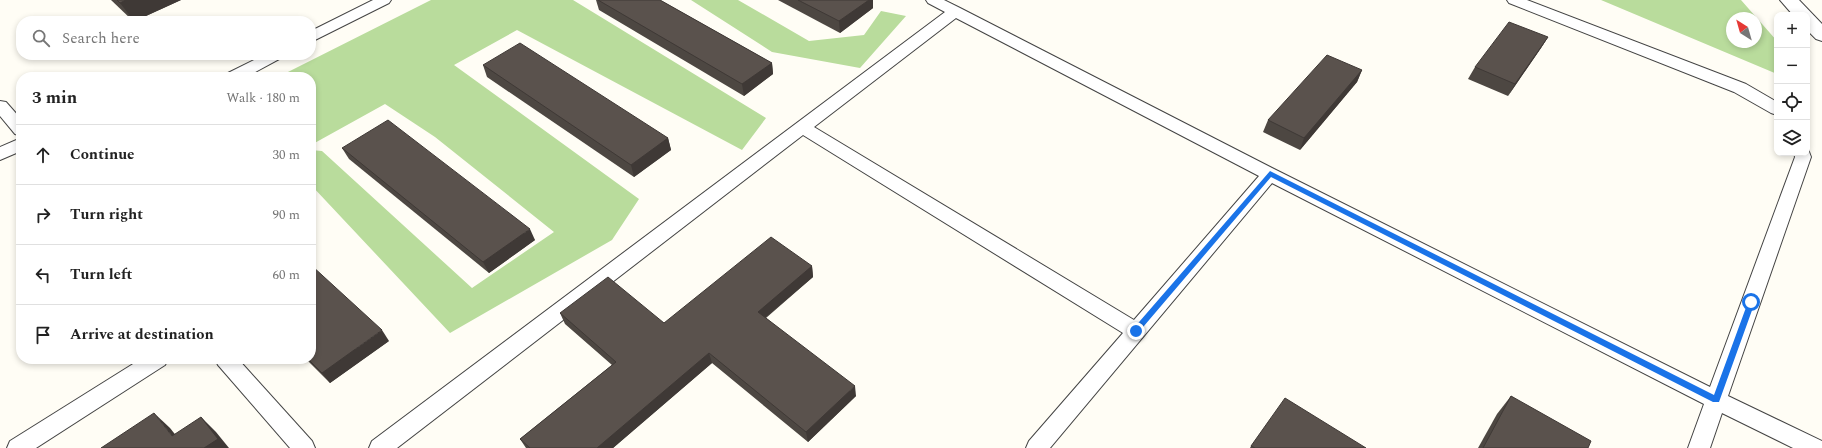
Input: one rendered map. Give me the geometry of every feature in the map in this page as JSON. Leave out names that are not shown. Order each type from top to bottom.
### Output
[{"type":"street","points":[[1789,0],[1800,12]]},
{"type":"street","points":[[1810,22],[1822,35]]},
{"type":"lane","points":[[316,34],[384,0]]},
{"type":"lane","points":[[933,0],[1270,174],[1716,400],[1814,448]]},
{"type":"lane","points":[[1514,0],[1740,88],[1774,107]]},
{"type":"lane","points":[[380,448],[955,11]]},
{"type":"lane","points":[[244,72],[266,60]]},
{"type":"lane","points":[[0,106],[16,124]]},
{"type":"lane","points":[[802,127],[1136,331]]},
{"type":"lane","points":[[0,154],[16,146]]},
{"type":"lane","points":[[1699,448],[1803,156]]},
{"type":"lane","points":[[1036,448],[1270,174]]},
{"type":"lane","points":[[18,448],[150,364]]},
{"type":"lane","points":[[229,364],[304,448]]},
{"type":"green space","points":[[431,0],[573,0],[766,118],[742,150],[517,30],[454,65],[639,199],[612,240],[450,333],[316,190],[316,150],[322,151],[472,288],[554,232],[435,137],[385,104],[316,142],[316,72],[288,72],[312,60],[316,60],[316,58]]},
{"type":"green space","points":[[691,0],[738,0],[809,41],[864,35],[881,11],[906,16],[860,68],[772,52]]},
{"type":"green space","points":[[1601,0],[1741,0],[1752,12],[1726,12],[1726,48],[1762,48],[1762,24],[1774,38],[1774,73]]},
{"type":"building","points":[[117,0],[126,0],[120,3]]},
{"type":"building","points":[[598,0],[660,0],[772,63],[742,84]]},
{"type":"building","points":[[798,0],[869,0],[839,21]]},
{"type":"building","points":[[1509,22],[1548,37],[1515,84],[1475,67]]},
{"type":"building","points":[[520,43],[668,138],[631,165],[483,65]]},
{"type":"building","points":[[1327,55],[1362,70],[1304,138],[1268,120]]},
{"type":"building","points":[[388,120],[530,229],[483,262],[342,148]]},
{"type":"building","points":[[771,237],[812,266],[758,312],[855,386],[806,432],[709,353],[597,448],[530,448],[520,439],[616,362],[560,313],[608,277],[664,323]]},
{"type":"building","points":[[316,270],[382,330],[322,373],[313,364],[316,364]]},
{"type":"building","points":[[1511,396],[1591,441],[1588,448],[1483,448]]},
{"type":"building","points":[[1285,398],[1366,448],[1255,448],[1251,446]]},
{"type":"building","points":[[154,413],[172,436],[201,417],[218,439],[204,448],[101,448]]},
{"type":"route","points":[[1136,331],[1270,174],[1716,400],[1751,302]]}]
